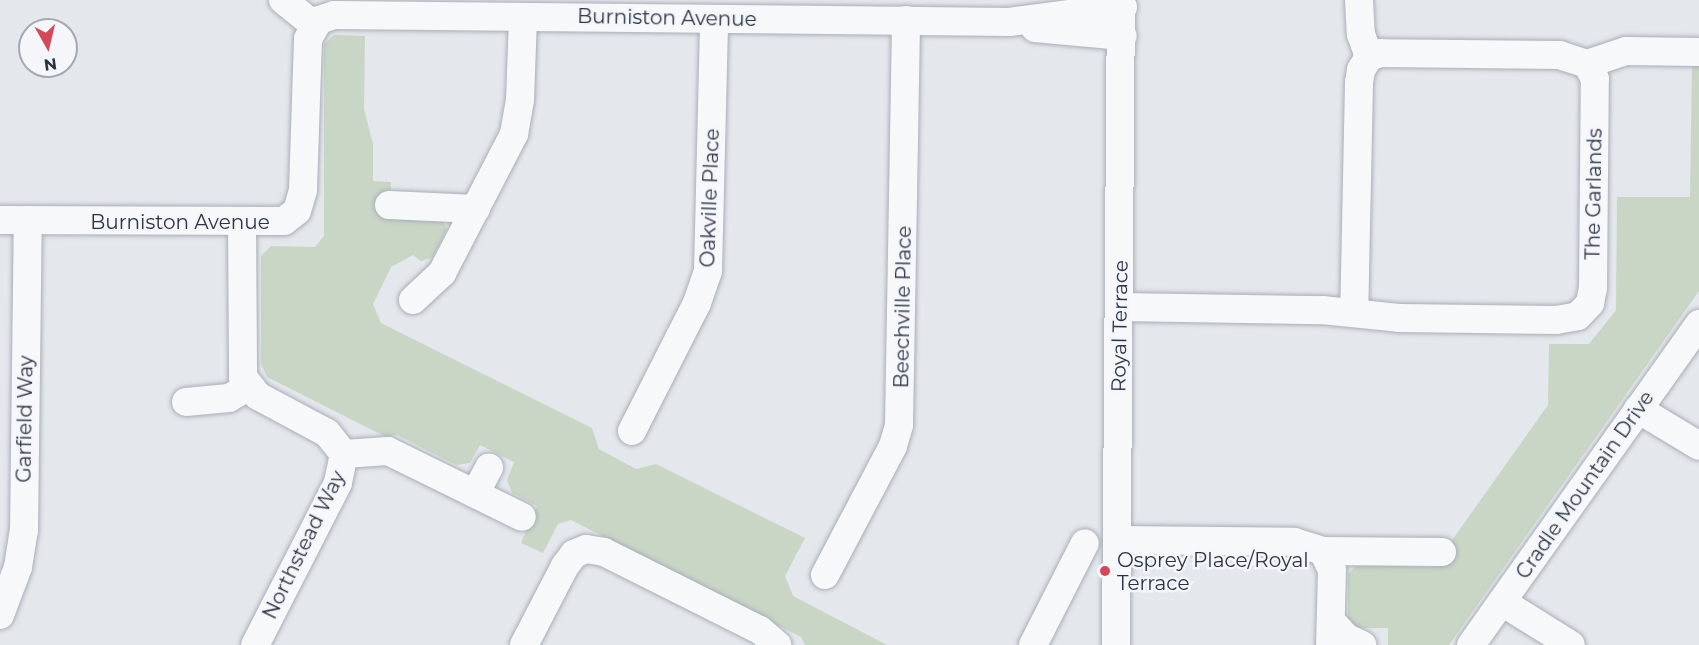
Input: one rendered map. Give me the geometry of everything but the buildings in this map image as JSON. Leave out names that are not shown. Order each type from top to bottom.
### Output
[{"type":"street","points":[[283,0],[314,25]]},
{"type":"street","points":[[1359,0],[1360,34],[1369,57]]},
{"type":"street","name":"Burniston Avenue","points":[[14,220],[242,223],[284,221],[301,202],[306,48],[314,25],[324,17],[348,14],[1009,22],[1123,2]]},
{"type":"street","name":"Royal Terrace","points":[[1116,645],[1123,2]]},
{"type":"street","points":[[413,300],[442,273],[476,209],[517,121],[522,16]]},
{"type":"street","name":"Oakville Place","points":[[632,431],[697,303],[708,271],[714,19]]},
{"type":"street","name":"Beechville Place","points":[[825,575],[893,446],[899,425],[906,20]]},
{"type":"street","name":"Burniston Avenue","points":[[1009,22],[1051,32],[1123,36]]},
{"type":"street","points":[[1354,313],[1359,83],[1361,70],[1369,57],[1381,53],[1560,55],[1587,64],[1626,51],[1699,52]]},
{"type":"street","name":"The Garlands","points":[[1120,308],[1354,313],[1399,318],[1556,320],[1570,319],[1586,311],[1593,288],[1595,86],[1587,64]]},
{"type":"street","points":[[388,205],[476,209]]},
{"type":"street","name":"Garfield Way","points":[[0,615],[18,567],[24,531],[14,220]]},
{"type":"street","points":[[186,402],[229,399],[248,387],[241,365],[242,223]]},
{"type":"street","name":"Cradle Mountain Drive","points":[[1471,645],[1699,324]]},
{"type":"street","name":"Northstead Way","points":[[248,387],[258,396],[327,433],[344,454],[338,483],[255,645]]},
{"type":"street","points":[[1638,409],[1699,446]]},
{"type":"street","points":[[344,454],[388,450],[522,517]]},
{"type":"street","points":[[475,494],[489,468]]},
{"type":"street","points":[[1117,540],[1294,542],[1323,551],[1442,552]]},
{"type":"street","points":[[1037,644],[1085,543]]},
{"type":"street","points":[[524,645],[565,566],[574,554],[586,549],[604,552],[763,631],[777,645]]},
{"type":"street","points":[[1323,551],[1332,570],[1330,633],[1362,645]]},
{"type":"street","points":[[1502,602],[1571,645]]},
{"type":"green space","points":[[334,35],[365,36],[364,109],[373,144],[373,181],[391,182],[390,218],[442,220],[447,229],[433,257],[421,261],[413,255],[391,267],[373,304],[381,323],[592,428],[599,449],[636,469],[656,464],[805,538],[785,576],[793,596],[887,645],[805,645],[801,637],[571,520],[558,524],[543,553],[521,543],[537,506],[512,493],[507,480],[514,462],[480,445],[470,463],[456,465],[397,435],[386,437],[267,377],[261,363],[261,256],[271,246],[315,247],[324,236],[324,44]]},
{"type":"green space","points":[[1692,65],[1699,66],[1699,291],[1449,645],[1388,645],[1388,628],[1355,628],[1348,619],[1348,574],[1357,565],[1433,567],[1548,405],[1549,344],[1589,344],[1616,310],[1617,197],[1690,197]]},
{"type":"place","name":"Osprey Place/Royal Terrace","points":[[1105,571]]}]
